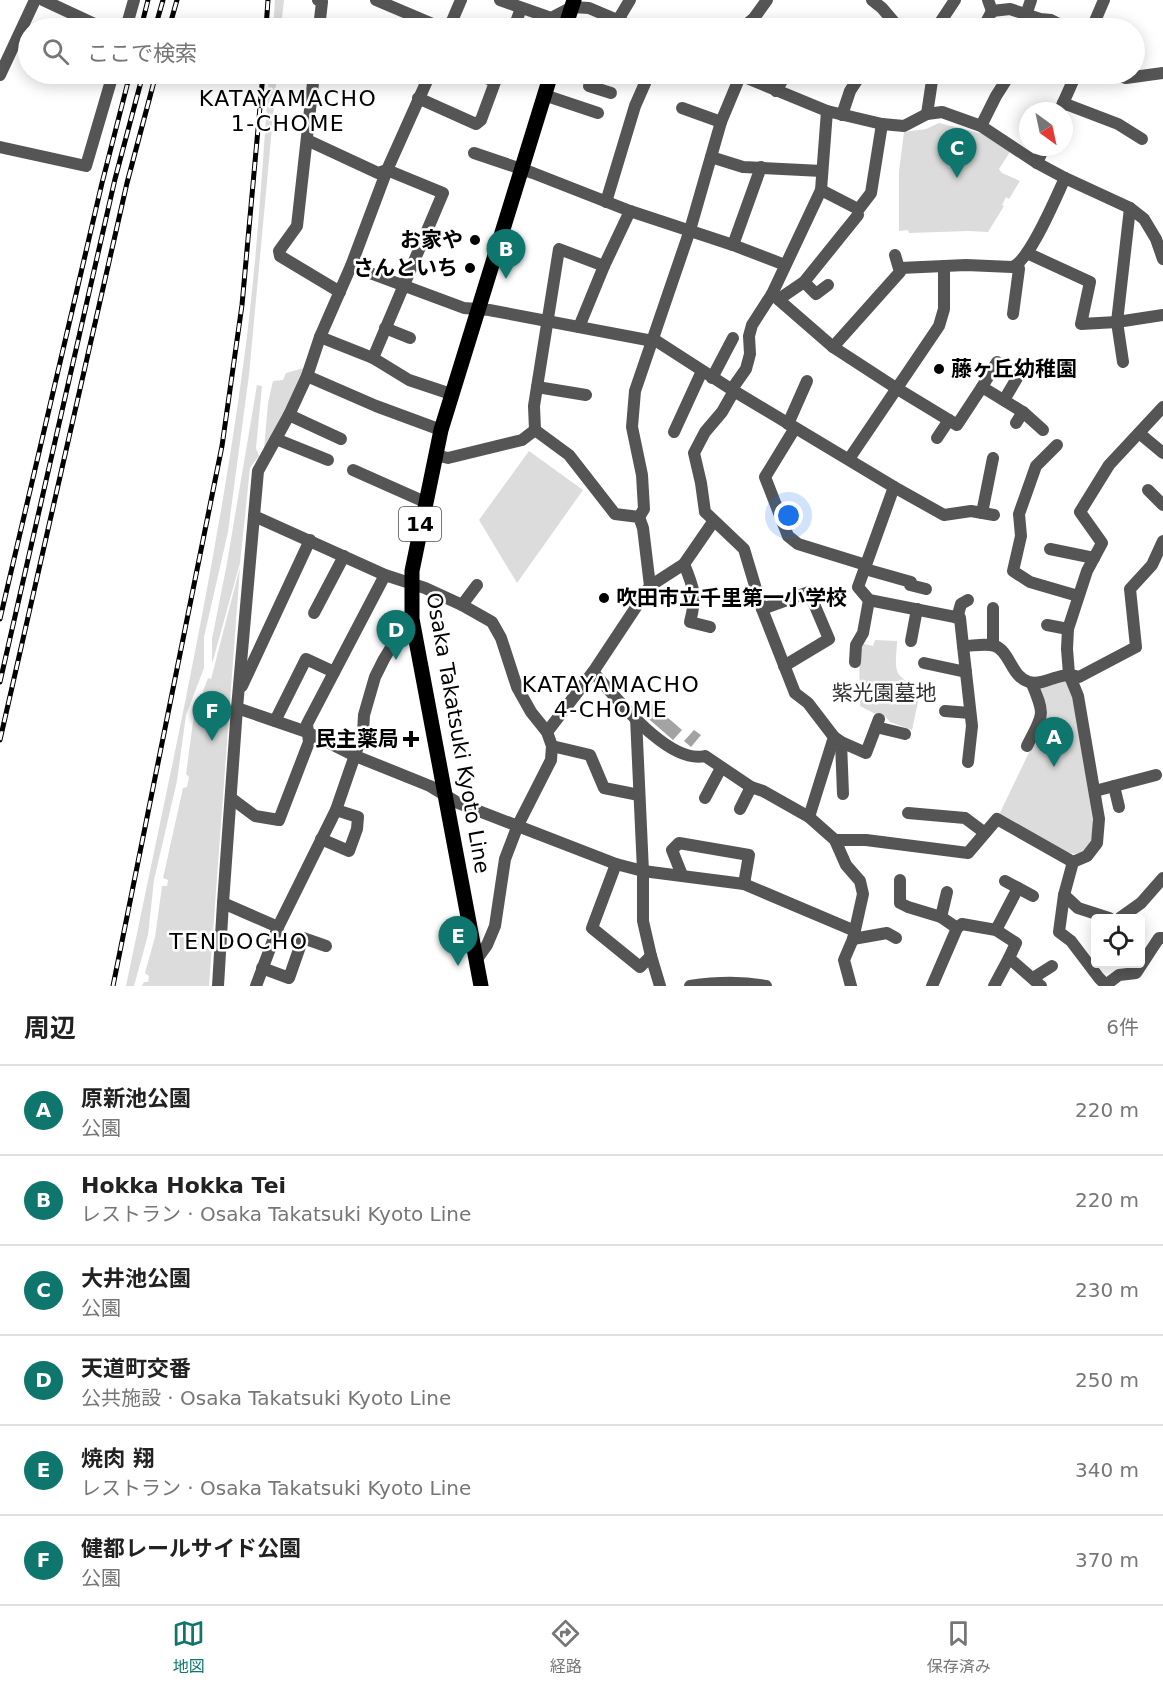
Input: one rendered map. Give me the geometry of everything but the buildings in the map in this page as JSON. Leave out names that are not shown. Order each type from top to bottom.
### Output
[{"type":"main road","name":"Osaka Takatsuki Kyoto Line","points":[[481,986],[412,619],[411,583],[417,540],[441,430],[548,84]]},
{"type":"street","points":[[27,18],[35,0]]},
{"type":"street","points":[[44,0],[82,18]]},
{"type":"street","points":[[129,18],[134,0]]},
{"type":"street","points":[[318,0],[322,2],[320,18]]},
{"type":"street","points":[[376,0],[418,18]]},
{"type":"street","points":[[453,18],[461,0]]},
{"type":"street","points":[[500,0],[551,18],[573,4],[613,18]]},
{"type":"street","points":[[619,18],[630,0]]},
{"type":"street","points":[[751,18],[757,0]]},
{"type":"street","points":[[754,18],[768,0]]},
{"type":"street","points":[[872,0],[890,18]]},
{"type":"street","points":[[943,18],[955,0]]},
{"type":"street","points":[[1026,15],[1031,0]]},
{"type":"street","points":[[1096,18],[1104,0]]},
{"type":"street","points":[[990,5],[1041,18]]},
{"type":"street","points":[[518,18],[521,8]]},
{"type":"street","points":[[0,75],[18,36]]},
{"type":"street","points":[[1145,75],[1163,73]]},
{"type":"street","points":[[0,147],[86,166],[110,84]]},
{"type":"street","points":[[313,84],[297,226],[279,251],[280,256],[340,291]]},
{"type":"street","points":[[218,986],[238,694],[258,471],[289,415],[307,375],[387,170],[425,84]]},
{"type":"street","points":[[418,98],[476,124],[481,120],[494,84]]},
{"type":"street","points":[[606,202],[635,106],[645,84]]},
{"type":"street","points":[[639,517],[644,509],[642,475],[632,427],[635,391],[690,230],[721,122],[735,84]]},
{"type":"street","points":[[761,84],[827,111],[882,124],[904,126],[927,114],[942,112],[981,126],[1037,163],[1130,208],[1144,219],[1156,239],[1163,259]]},
{"type":"street","points":[[776,91],[780,84]]},
{"type":"street","points":[[842,115],[855,84]]},
{"type":"street","points":[[927,114],[932,84]]},
{"type":"street","points":[[981,126],[1004,84]]},
{"type":"street","points":[[1063,102],[1071,84]]},
{"type":"street","points":[[589,86],[611,93]]},
{"type":"street","points":[[544,95],[598,113]]},
{"type":"street","points":[[682,108],[721,122]]},
{"type":"street","points":[[776,297],[785,265],[821,190],[827,111]]},
{"type":"street","points":[[1073,111],[1118,124],[1142,139]]},
{"type":"street","points":[[882,124],[872,193],[804,282],[776,297],[752,325],[748,336],[749,361],[722,412],[705,432],[694,453],[702,483],[705,512],[744,549],[762,609],[795,693],[808,703],[837,740],[866,753],[877,723],[905,734]]},
{"type":"street","points":[[307,140],[378,173],[387,170],[443,193],[373,358]]},
{"type":"street","points":[[474,153],[785,265]]},
{"type":"street","points":[[1037,163],[1040,156]]},
{"type":"street","points":[[711,157],[743,167],[822,171]]},
{"type":"street","points":[[734,245],[761,167]]},
{"type":"street","points":[[900,268],[1012,267],[1018,265],[1027,253],[1065,178]]},
{"type":"street","points":[[821,190],[858,211]]},
{"type":"street","points":[[1123,362],[1117,322],[1130,208]]},
{"type":"street","points":[[579,327],[630,211]]},
{"type":"street","points":[[535,430],[534,406],[559,249],[604,266]]},
{"type":"street","points":[[1027,253],[1090,282],[1081,324],[1117,322],[1163,315]]},
{"type":"street","points":[[833,347],[900,272],[895,255]]},
{"type":"street","points":[[1013,314],[1018,265]]},
{"type":"street","points":[[351,266],[464,308],[658,342],[791,426],[944,515],[971,511],[988,514],[993,458]]},
{"type":"street","points":[[849,459],[943,318],[944,266]]},
{"type":"street","points":[[804,282],[816,294],[828,285]]},
{"type":"street","points":[[776,297],[833,347],[957,425],[997,362]]},
{"type":"street","points":[[386,328],[410,338]]},
{"type":"street","points":[[320,337],[373,358],[408,380],[451,394]]},
{"type":"street","points":[[674,432],[707,374],[733,338]]},
{"type":"street","points":[[1004,400],[1020,374]]},
{"type":"street","points":[[307,375],[376,406],[441,430]]},
{"type":"street","points":[[807,381],[791,426],[765,477],[788,536],[798,544],[926,589]]},
{"type":"street","points":[[537,387],[586,395]]},
{"type":"street","points":[[982,387],[1023,412],[1043,430]]},
{"type":"street","points":[[1073,862],[1087,856],[1097,843],[1099,819],[1078,696],[1069,674],[1067,649],[1068,630],[1078,596],[1102,543],[1080,512],[1109,465],[1163,407]]},
{"type":"street","points":[[1016,423],[1023,412]]},
{"type":"street","points":[[289,415],[341,439]]},
{"type":"street","points":[[937,438],[949,420]]},
{"type":"street","points":[[535,430],[569,455],[615,514],[639,517]]},
{"type":"street","points":[[435,455],[448,458],[522,440],[535,430]]},
{"type":"street","points":[[1139,434],[1163,453]]},
{"type":"street","points":[[276,439],[328,460]]},
{"type":"street","points":[[1057,445],[1036,466],[1019,514],[1021,536],[1012,571],[1030,582],[1078,596]]},
{"type":"street","points":[[353,470],[425,502]]},
{"type":"street","points":[[894,487],[858,588],[869,600],[960,618],[972,726],[968,762]]},
{"type":"street","points":[[1148,490],[1163,505]]},
{"type":"street","points":[[254,516],[385,575],[411,583],[462,605],[492,622],[501,638],[517,687],[531,712],[547,732],[552,746],[551,760],[518,825],[506,859],[495,926],[487,945],[477,959]]},
{"type":"street","points":[[639,517],[643,528],[650,586]]},
{"type":"street","points":[[547,732],[593,672],[650,586],[684,564],[713,522]]},
{"type":"street","points":[[238,694],[310,540]]},
{"type":"street","points":[[963,646],[993,645],[1000,649],[1019,678],[1032,684],[1069,674],[1078,677],[1136,647],[1130,589],[1152,565],[1163,541]]},
{"type":"street","points":[[1050,549],[1094,558]]},
{"type":"street","points":[[314,613],[344,556]]},
{"type":"street","points":[[684,564],[694,589],[694,604],[690,622],[710,627]]},
{"type":"street","points":[[231,798],[255,816],[279,820],[309,742],[307,724],[385,575]]},
{"type":"street","points":[[462,605],[477,585]]},
{"type":"street","points":[[762,609],[809,592],[829,639],[784,666]]},
{"type":"street","points":[[855,662],[856,645],[862,633],[869,600]]},
{"type":"street","points":[[957,618],[961,604],[968,600]]},
{"type":"street","points":[[993,608],[993,645]]},
{"type":"street","points":[[911,641],[917,609]]},
{"type":"street","points":[[256,986],[278,927],[336,810],[353,755],[363,732],[364,715],[375,677],[401,631],[412,619]]},
{"type":"street","points":[[1047,625],[1068,630]]},
{"type":"street","points":[[275,721],[306,659],[333,672]]},
{"type":"street","points":[[924,663],[966,672]]},
{"type":"street","points":[[593,672],[636,718],[670,748],[694,759],[705,756],[751,787],[763,791],[809,817],[835,840],[846,865],[860,881],[863,894],[854,935],[844,960],[851,986]]},
{"type":"street","points":[[1027,746],[1043,708],[1032,684]]},
{"type":"street","points":[[237,708],[307,732],[353,755],[430,786],[458,803],[616,864],[643,871],[744,884],[854,935],[887,933],[896,938]]},
{"type":"street","points":[[945,711],[970,713]]},
{"type":"street","points":[[636,718],[643,921],[660,986]]},
{"type":"street","points":[[837,740],[843,794]]},
{"type":"street","points":[[809,817],[837,740]]},
{"type":"street","points":[[552,746],[590,755],[604,788],[639,795]]},
{"type":"street","points":[[705,798],[721,768]]},
{"type":"street","points":[[1095,791],[1156,775]]},
{"type":"street","points":[[1114,786],[1119,807]]},
{"type":"street","points":[[740,808],[751,787]]},
{"type":"street","points":[[321,839],[349,851],[357,829],[358,817],[336,810]]},
{"type":"street","points":[[908,813],[965,818],[985,834]]},
{"type":"street","points":[[835,840],[866,840],[968,854],[997,819],[1073,862]]},
{"type":"street","points":[[682,875],[672,850],[679,843],[748,855],[744,884]]},
{"type":"street","points":[[1073,862],[1064,895],[1059,932],[1071,941],[1107,985],[1119,975],[1136,973],[1162,936]]},
{"type":"street","points":[[616,864],[592,928],[640,968],[651,956]]},
{"type":"street","points":[[1125,914],[1141,903],[1163,878]]},
{"type":"street","points":[[900,880],[900,903],[908,908],[941,916],[957,928]]},
{"type":"street","points":[[1005,881],[1033,896]]},
{"type":"street","points":[[996,930],[1018,888]]},
{"type":"street","points":[[941,916],[942,894]]},
{"type":"street","points":[[1064,895],[1078,908],[1097,914]]},
{"type":"street","points":[[223,903],[278,927]]},
{"type":"street","points":[[932,986],[957,928],[962,924],[996,930],[1016,944],[994,986]]},
{"type":"street","points":[[262,968],[289,978],[303,938],[326,946]]},
{"type":"street","points":[[1009,958],[1037,982],[1052,966]]},
{"type":"street","points":[[690,986],[718,982],[766,986]]},
{"type":"green space","points":[[275,0],[284,0],[282,18],[274,18]]},
{"type":"green space","points":[[268,84],[276,84],[249,375],[228,532],[204,637],[204,668],[186,715],[177,781],[154,880],[148,935],[134,986],[126,986],[218,528],[242,374],[258,224]]},
{"type":"green space","points":[[939,123],[988,135],[1010,152],[999,169],[1002,173],[1020,181],[1009,199],[1006,197],[1002,205],[1004,206],[988,232],[909,233],[908,230],[899,231],[899,171],[904,132],[926,129]]},
{"type":"green space","points":[[304,368],[292,399],[264,449],[268,403],[273,381],[283,380],[286,373]]},
{"type":"green space","points":[[257,385],[262,386],[256,448],[259,456],[250,468],[240,563],[212,664],[212,639]]},
{"type":"green space","points":[[529,451],[583,490],[517,583],[479,520]]},
{"type":"green space","points":[[240,567],[209,986],[142,986],[144,982],[148,982],[149,976],[145,973],[155,937],[162,886],[167,886],[168,880],[163,878],[183,788],[187,787],[189,777],[186,774],[194,715],[208,678],[211,679]]},
{"type":"green space","name":"紫光園墓地","points":[[875,640],[897,641],[898,673],[912,687],[912,696],[919,697],[912,730],[890,722],[885,716],[883,718],[860,706],[859,651],[861,643],[873,646]]},
{"type":"green space","points":[[1068,680],[1076,705],[1093,824],[1091,842],[1084,852],[1074,854],[1065,852],[999,815],[1045,719],[1047,708],[1039,686]]},
{"type":"shaded area","points":[[652,704],[682,730],[673,740],[643,714]]},
{"type":"shaded area","points":[[694,730],[701,735],[691,747],[684,741]]},
{"type":"railway","points":[[144,18],[148,0]]},
{"type":"railway","points":[[158,18],[163,0]]},
{"type":"railway","points":[[172,18],[177,0]]},
{"type":"railway","points":[[267,18],[268,0]]},
{"type":"railway","points":[[0,619],[102,183],[127,84]]},
{"type":"railway","points":[[0,682],[115,179],[140,84]]},
{"type":"railway","points":[[0,740],[127,183],[153,84]]},
{"type":"railway","points":[[113,986],[222,446],[242,305],[262,84]]},
{"type":"place","name":"大井池公園","points":[[957,178]]},
{"type":"place","name":"お家や","points":[[475,240]]},
{"type":"place","name":"さんといち","points":[[470,268]]},
{"type":"place","name":"Hokka Hokka Tei","points":[[506,279]]},
{"type":"place","name":"藤ヶ丘幼稚園","points":[[939,369]]},
{"type":"place","name":"吹田市立千里第一小学校","points":[[604,598]]},
{"type":"place","name":"天道町交番","points":[[396,660]]},
{"type":"place","name":"民主薬局","points":[[411,739]]},
{"type":"place","name":"健都レールサイド公園","points":[[212,741]]},
{"type":"place","name":"原新池公園","points":[[1054,767]]},
{"type":"place","name":"焼肉 翔","points":[[458,966]]},
{"type":"district","name":"KATAYAMACHO 1-CHOME","points":[[288,110]]},
{"type":"district","name":"KATAYAMACHO 4-CHOME","points":[[611,696]]},
{"type":"district","name":"TENDOCHO","points":[[239,941]]}]
